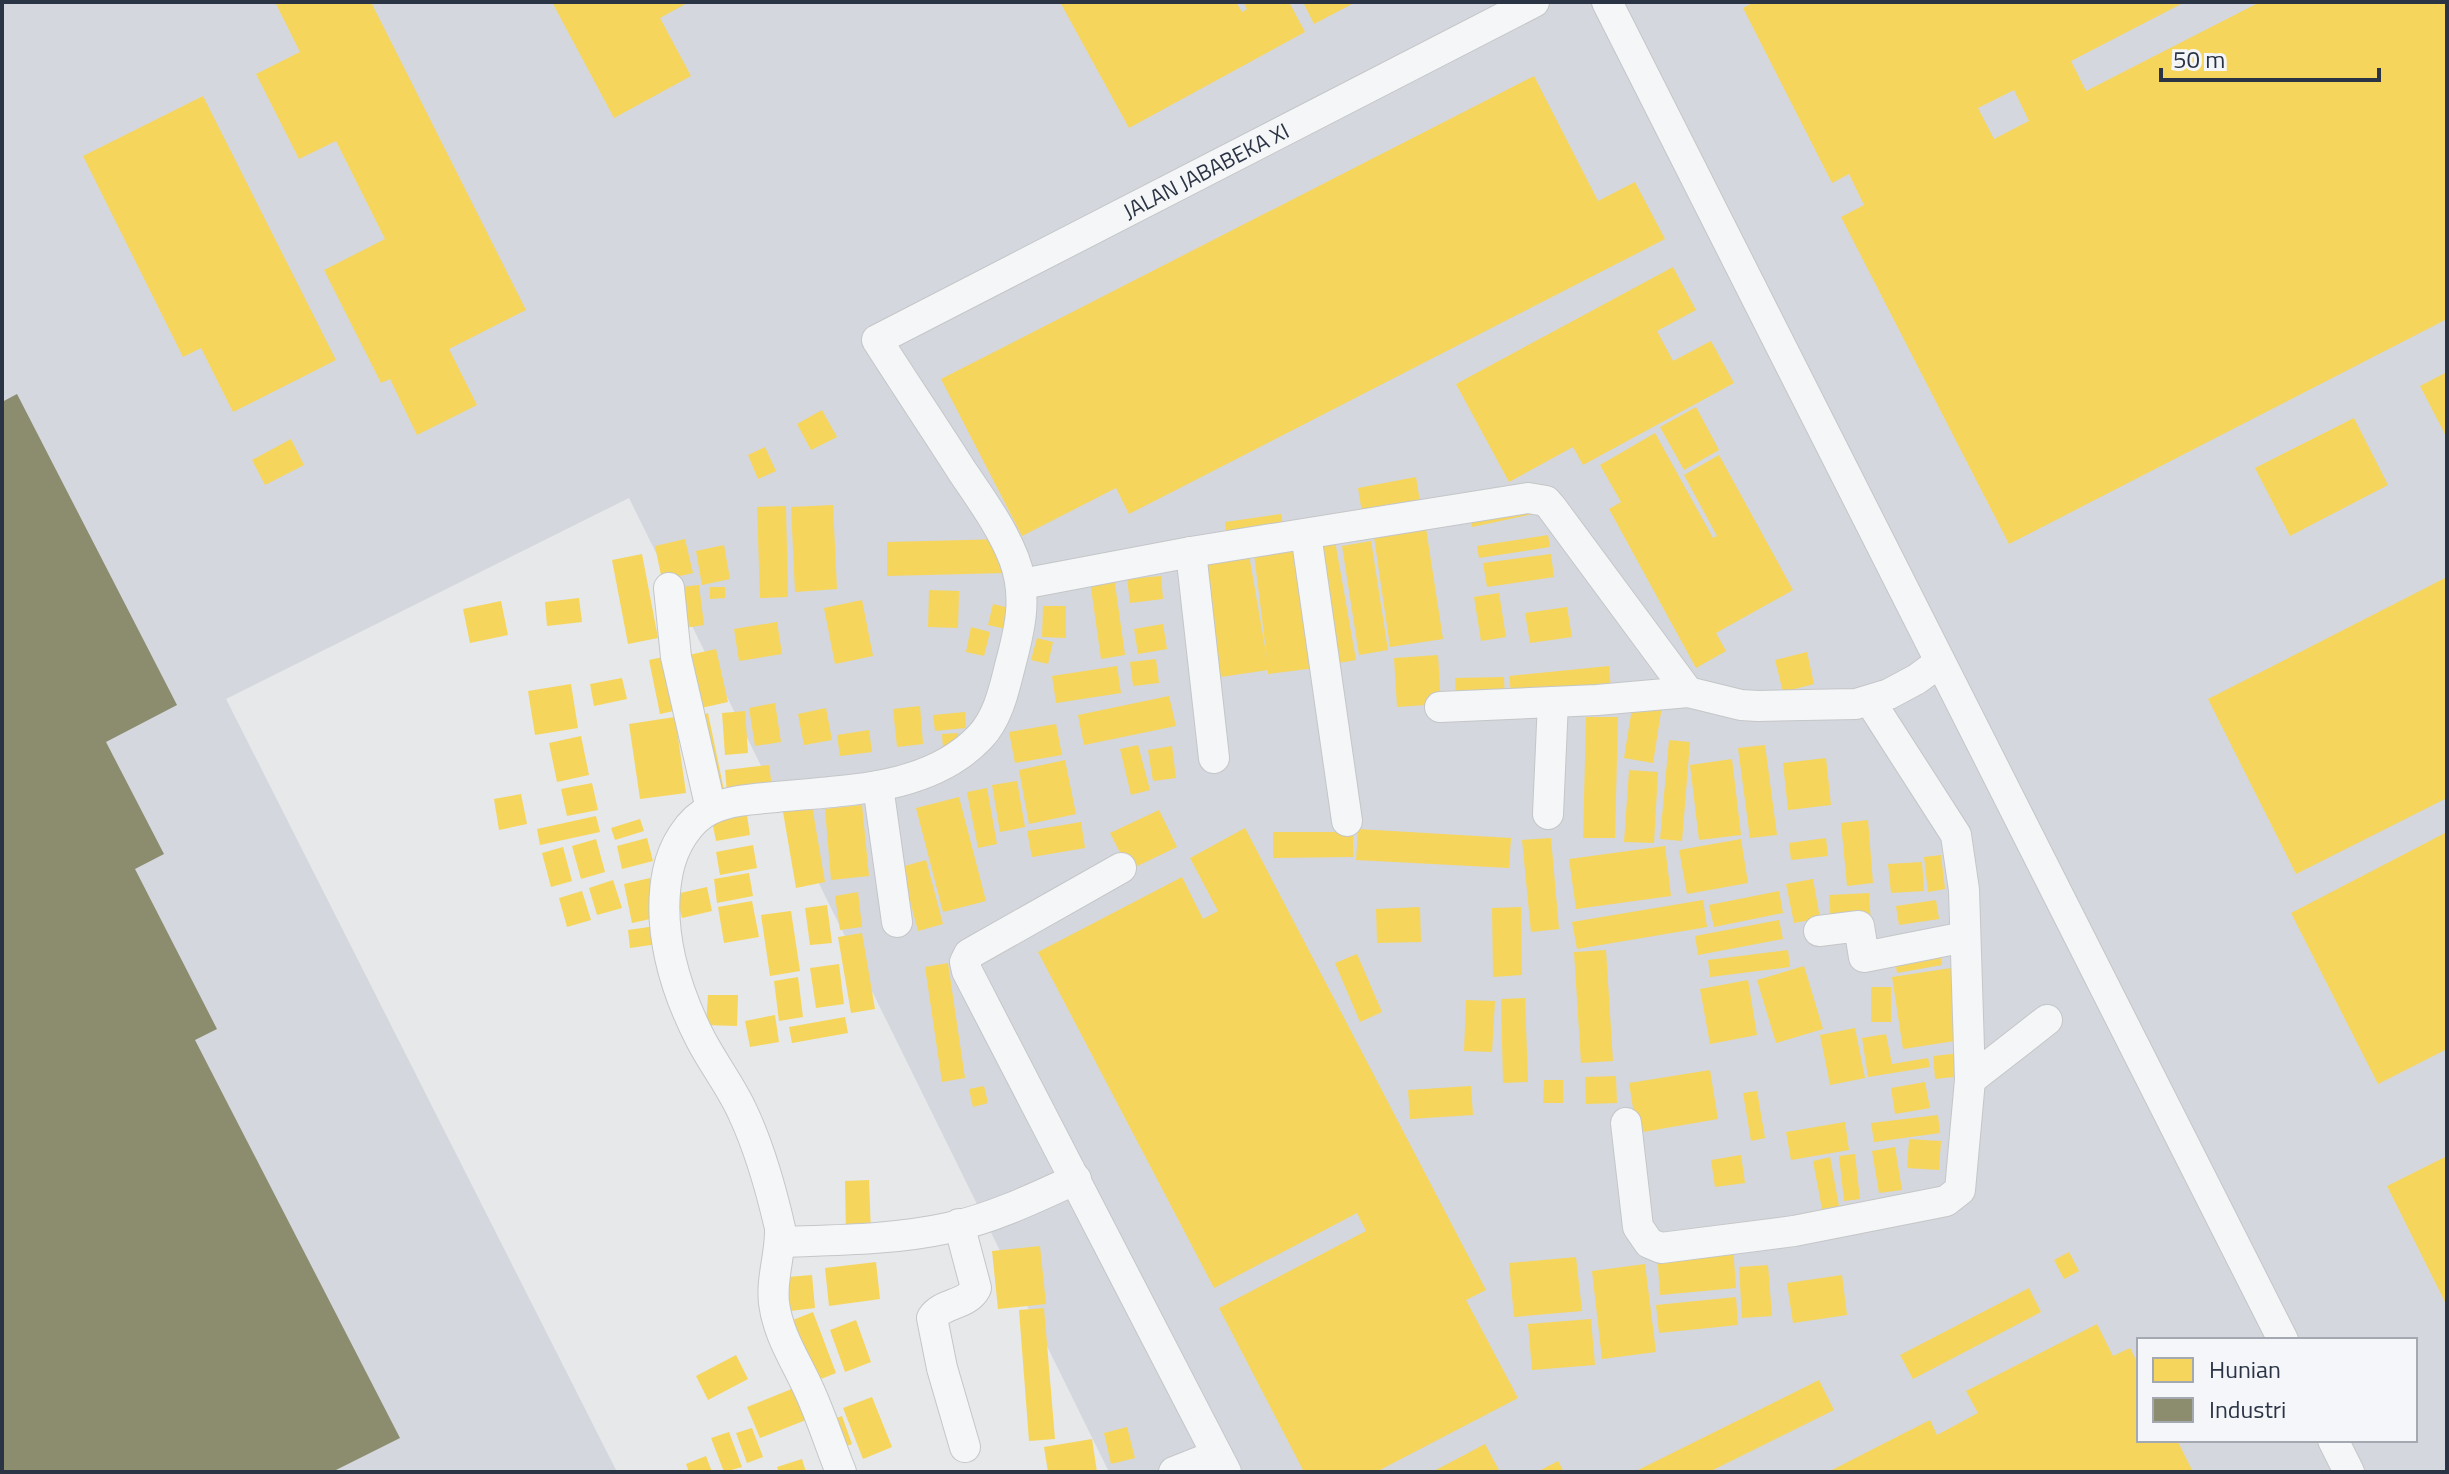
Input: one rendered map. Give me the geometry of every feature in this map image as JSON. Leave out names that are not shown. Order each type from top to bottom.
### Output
[{"type":"street","name":"JALAN JABABEKA XI","points":[[1022,584],[1014,558],[997,525],[877,340],[1534,2]]},
{"type":"street","points":[[1607,2],[2282,1338]]},
{"type":"street","points":[[841,1472],[810,1391],[785,1343],[777,1319],[774,1286],[780,1242],[774,1201],[757,1145],[743,1112],[701,1040],[676,981],[668,950],[664,904],[668,870],[680,837],[695,821],[711,809],[737,801],[878,786],[931,771],[958,756],[981,736],[993,719],[1020,629],[1022,584],[1191,552],[1528,498],[1546,501],[1562,520],[1688,692]]},
{"type":"street","points":[[1306,534],[1347,821]]},
{"type":"street","points":[[1191,552],[1214,758]]},
{"type":"street","points":[[669,588],[676,657],[711,809]]},
{"type":"street","points":[[1440,707],[1597,700],[1688,692],[1741,705],[1846,705],[1870,701],[1917,679],[1940,662]]},
{"type":"street","points":[[1626,1123],[1638,1227],[1649,1243],[1661,1248],[1794,1231],[1946,1201],[1960,1190],[1970,1080],[1964,890],[1954,829],[1870,701]]},
{"type":"street","points":[[1548,814],[1553,702]]},
{"type":"street","points":[[878,786],[897,922]]},
{"type":"street","points":[[1121,868],[969,954],[965,962],[1222,1464],[1174,1472]]},
{"type":"street","points":[[1819,931],[1859,926],[1864,957],[1965,937]]},
{"type":"street","points":[[1970,1080],[2047,1020]]},
{"type":"street","points":[[780,1242],[885,1238],[959,1224],[1019,1206],[1076,1179]]},
{"type":"street","points":[[959,1224],[976,1288],[973,1294],[937,1311],[932,1318],[932,1327],[965,1447]]},
{"type":"street","points":[[2334,1442],[2349,1472]]},
{"type":"shaded area","points":[[2,2],[2447,2],[2447,1472],[1109,1472],[629,498],[226,699],[617,1472],[2,1472]]},
{"type":"building: Hunian","points":[[275,2],[371,2],[526,310],[449,349],[477,405],[417,435],[390,379],[381,383],[324,270],[385,239],[336,141],[299,159],[256,74],[300,52]]},
{"type":"building: Hunian","points":[[552,2],[689,2],[660,18],[691,76],[614,118]]},
{"type":"building: Hunian","points":[[1060,2],[1236,2],[1242,12],[1247,9],[1243,2],[1289,2],[1305,32],[1129,128]]},
{"type":"building: Hunian","points":[[1303,2],[1356,2],[1314,24]]},
{"type":"building: Hunian","points":[[1754,2],[2185,2],[2071,61],[2086,91],[2260,2],[2447,2],[2447,319],[2009,544],[1841,217],[1864,205],[1849,174],[1832,183],[1743,8]],"holes":[[[2014,90],[2029,121],[1994,139],[1978,108]]]},
{"type":"building: Hunian","points":[[1534,76],[1598,201],[1635,182],[1665,239],[1129,514],[1116,488],[1022,536],[941,379]]},
{"type":"building: Hunian","points":[[203,96],[336,360],[233,412],[201,348],[183,357],[83,156]]},
{"type":"building: Hunian","points":[[1673,267],[1696,310],[1657,331],[1673,361],[1711,341],[1734,383],[1583,465],[1573,447],[1509,482],[1456,384]]},
{"type":"building: Hunian","points":[[2447,372],[2447,438],[2420,386]]},
{"type":"building: Hunian","points":[[1696,407],[1719,450],[1684,470],[1660,427]]},
{"type":"building: Hunian","points":[[822,410],[837,437],[811,450],[797,424]]},
{"type":"building: Hunian","points":[[2354,418],[2388,485],[2290,536],[2255,468]]},
{"type":"building: Hunian","points":[[1655,433],[1713,538],[1717,536],[1684,475],[1719,455],[1793,590],[1716,633],[1726,651],[1696,668],[1609,509],[1621,502],[1600,465]]},
{"type":"building: Hunian","points":[[291,439],[304,465],[265,485],[252,460]]},
{"type":"building: Hunian","points":[[765,447],[776,471],[758,479],[748,455]]},
{"type":"building: Hunian","points":[[1416,477],[1420,502],[1362,512],[1358,488]]},
{"type":"building: Hunian","points":[[833,505],[837,589],[795,592],[791,507]]},
{"type":"building: Hunian","points":[[1531,505],[1533,514],[1472,527],[1471,517]]},
{"type":"building: Hunian","points":[[786,506],[788,597],[760,598],[757,507]]},
{"type":"building: Hunian","points":[[1281,514],[1284,532],[1227,540],[1225,522]]},
{"type":"building: Hunian","points":[[1425,522],[1443,639],[1390,647],[1373,530]]},
{"type":"building: Hunian","points":[[1548,535],[1550,547],[1479,558],[1477,546]]},
{"type":"building: Hunian","points":[[685,539],[693,573],[662,580],[655,546]]},
{"type":"building: Hunian","points":[[1004,539],[1005,573],[887,576],[887,542]]},
{"type":"building: Hunian","points":[[1335,541],[1356,660],[1333,664],[1312,546]]},
{"type":"building: Hunian","points":[[1371,541],[1388,650],[1359,655],[1342,546]]},
{"type":"building: Hunian","points":[[724,545],[730,579],[702,585],[696,551]]},
{"type":"building: Hunian","points":[[1301,548],[1315,668],[1268,674],[1268,670],[1214,678],[1196,563],[1249,555],[1267,659],[1254,554]]},
{"type":"building: Hunian","points":[[642,554],[658,638],[628,644],[612,560]]},
{"type":"building: Hunian","points":[[1551,554],[1554,577],[1487,587],[1483,563]]},
{"type":"building: Hunian","points":[[1161,576],[1163,599],[1130,603],[1127,579]]},
{"type":"building: Hunian","points":[[1114,577],[1125,655],[1101,659],[1090,581]]},
{"type":"building: Hunian","points":[[2447,577],[2447,798],[2296,874],[2208,699]]},
{"type":"building: Hunian","points":[[699,585],[704,625],[678,629],[671,588]]},
{"type":"building: Hunian","points":[[710,587],[725,587],[725,598],[710,599]]},
{"type":"building: Hunian","points":[[929,590],[959,591],[958,628],[928,627]]},
{"type":"building: Hunian","points":[[1499,593],[1506,637],[1481,641],[1474,597]]},
{"type":"building: Hunian","points":[[579,598],[582,622],[547,626],[545,602]]},
{"type":"building: Hunian","points":[[862,600],[873,656],[835,664],[824,608]]},
{"type":"building: Hunian","points":[[501,601],[508,635],[470,643],[463,609]]},
{"type":"building: Hunian","points":[[993,604],[1014,609],[1010,630],[988,625]]},
{"type":"building: Hunian","points":[[1043,606],[1066,606],[1066,638],[1042,637]]},
{"type":"building: Hunian","points":[[1567,607],[1572,637],[1530,643],[1525,613]]},
{"type":"building: Hunian","points":[[777,622],[782,654],[739,661],[734,629]]},
{"type":"building: Hunian","points":[[1163,624],[1167,649],[1138,654],[1134,629]]},
{"type":"building: Hunian","points":[[971,627],[990,632],[984,656],[966,652]]},
{"type":"building: Hunian","points":[[1037,638],[1053,642],[1048,664],[1031,660]]},
{"type":"building: Hunian","points":[[716,649],[728,702],[701,708],[689,655]]},
{"type":"building: Hunian","points":[[1807,652],[1814,684],[1783,692],[1775,660]]},
{"type":"building: Hunian","points":[[1438,655],[1441,704],[1397,707],[1394,658]]},
{"type":"building: Hunian","points":[[668,656],[678,710],[660,714],[649,660]]},
{"type":"building: Hunian","points":[[1156,659],[1159,683],[1133,686],[1130,662]]},
{"type":"building: Hunian","points":[[1117,666],[1121,693],[1056,703],[1052,676]]},
{"type":"building: Hunian","points":[[1609,666],[1611,690],[1512,700],[1509,676]]},
{"type":"building: Hunian","points":[[1504,677],[1505,702],[1456,703],[1455,678]]},
{"type":"building: Hunian","points":[[622,678],[627,699],[594,706],[590,684]]},
{"type":"building: Hunian","points":[[571,684],[578,728],[535,735],[528,691]]},
{"type":"building: Hunian","points":[[1169,696],[1176,726],[1084,745],[1078,715]]},
{"type":"building: Hunian","points":[[1633,702],[1662,706],[1653,763],[1624,758]]},
{"type":"building: Hunian","points":[[775,703],[781,742],[755,746],[749,708]]},
{"type":"building: Hunian","points":[[920,706],[923,744],[897,747],[893,709]]},
{"type":"building: Hunian","points":[[826,708],[832,740],[804,745],[798,714]]},
{"type":"building: Hunian","points":[[745,711],[748,753],[725,755],[722,713]]},
{"type":"building: Hunian","points":[[965,712],[966,728],[935,731],[933,715]]},
{"type":"building: Hunian","points":[[708,713],[724,790],[711,793],[696,718]]},
{"type":"building: Hunian","points":[[675,717],[686,793],[640,799],[629,724]]},
{"type":"building: Hunian","points":[[1586,717],[1618,717],[1615,838],[1583,838]]},
{"type":"building: Hunian","points":[[1056,724],[1062,755],[1015,763],[1009,732]]},
{"type":"building: Hunian","points":[[869,730],[872,752],[840,756],[837,735]]},
{"type":"building: Hunian","points":[[958,733],[959,747],[943,748],[942,734]]},
{"type":"building: Hunian","points":[[581,736],[589,775],[557,782],[549,743]]},
{"type":"building: Hunian","points":[[1669,740],[1690,742],[1682,841],[1660,839]]},
{"type":"building: Hunian","points":[[1138,745],[1150,790],[1131,795],[1120,749]]},
{"type":"building: Hunian","points":[[1765,745],[1777,835],[1750,838],[1738,748]]},
{"type":"building: Hunian","points":[[1172,746],[1176,778],[1153,781],[1148,750]]},
{"type":"building: Hunian","points":[[1826,758],[1831,805],[1788,810],[1783,763]]},
{"type":"building: Hunian","points":[[1732,759],[1741,835],[1699,840],[1690,765]]},
{"type":"building: Hunian","points":[[1065,760],[1076,814],[1029,824],[1019,770]]},
{"type":"building: Hunian","points":[[769,765],[772,787],[727,793],[725,770]]},
{"type":"building: Hunian","points":[[1629,770],[1658,772],[1654,843],[1624,842]]},
{"type":"building: Hunian","points":[[1017,781],[1025,827],[1000,832],[992,785]]},
{"type":"building: Hunian","points":[[592,783],[598,810],[567,816],[561,789]]},
{"type":"building: Hunian","points":[[987,788],[997,844],[978,848],[967,792]]},
{"type":"building: Hunian","points":[[521,794],[527,824],[499,830],[494,799]]},
{"type":"building: Hunian","points":[[959,797],[986,901],[943,912],[916,808]]},
{"type":"building: Hunian","points":[[862,805],[869,876],[831,880],[825,809]]},
{"type":"building: Hunian","points":[[812,806],[825,882],[796,888],[783,812]]},
{"type":"building: Hunian","points":[[1159,810],[1177,847],[1129,870],[1110,833]]},
{"type":"building: Hunian","points":[[747,815],[750,835],[716,841],[712,821]]},
{"type":"building: Hunian","points":[[596,816],[600,832],[540,845],[537,829]]},
{"type":"building: Hunian","points":[[640,819],[644,831],[615,840],[611,828]]},
{"type":"building: Hunian","points":[[1868,820],[1873,883],[1847,886],[1841,823]]},
{"type":"building: Hunian","points":[[1081,822],[1085,848],[1032,857],[1027,831]]},
{"type":"building: Hunian","points":[[1245,828],[1486,1290],[1466,1300],[1518,1398],[1376,1472],[1304,1472],[1219,1308],[1366,1231],[1357,1213],[1214,1288],[1038,952],[1182,877],[1203,919],[1218,911],[1190,858]]},
{"type":"building: Hunian","points":[[1358,829],[1511,838],[1509,868],[1356,860]]},
{"type":"building: Hunian","points":[[1273,832],[1353,832],[1353,857],[1273,858]]},
{"type":"building: Hunian","points":[[2447,832],[2447,1049],[2378,1084],[2291,913]]},
{"type":"building: Hunian","points":[[647,838],[653,861],[622,869],[617,846]]},
{"type":"building: Hunian","points":[[1551,838],[1559,929],[1531,932],[1522,840]]},
{"type":"building: Hunian","points":[[1826,838],[1828,856],[1791,860],[1789,843]]},
{"type":"building: Hunian","points":[[596,839],[605,872],[581,879],[572,846]]},
{"type":"building: Hunian","points":[[1741,839],[1748,883],[1687,894],[1679,850]]},
{"type":"building: Hunian","points":[[753,845],[757,868],[720,875],[716,852]]},
{"type":"building: Hunian","points":[[1665,846],[1671,896],[1576,909],[1569,859]]},
{"type":"building: Hunian","points":[[563,847],[572,881],[551,887],[542,853]]},
{"type":"building: Hunian","points":[[1941,855],[1945,889],[1928,892],[1924,857]]},
{"type":"building: Hunian","points":[[926,860],[943,924],[918,931],[901,867]]},
{"type":"building: Hunian","points":[[1922,862],[1924,891],[1891,893],[1888,864]]},
{"type":"building: Hunian","points":[[749,873],[753,896],[717,903],[714,879]]},
{"type":"building: Hunian","points":[[650,878],[659,917],[632,923],[624,884]]},
{"type":"building: Hunian","points":[[1813,879],[1820,918],[1794,923],[1786,884]]},
{"type":"building: Hunian","points":[[613,880],[622,908],[597,915],[589,888]]},
{"type":"building: Hunian","points":[[707,887],[712,911],[682,918],[676,894]]},
{"type":"building: Hunian","points":[[582,891],[591,920],[567,927],[559,898]]},
{"type":"building: Hunian","points":[[1779,891],[1783,913],[1714,927],[1709,905]]},
{"type":"building: Hunian","points":[[858,892],[862,927],[840,930],[835,896]]},
{"type":"building: Hunian","points":[[1869,893],[1871,924],[1831,927],[1829,895]]},
{"type":"building: Hunian","points":[[1703,900],[1707,927],[1577,949],[1572,922]]},
{"type":"building: Hunian","points":[[1936,900],[1939,919],[1899,925],[1896,906]]},
{"type":"building: Hunian","points":[[752,901],[759,937],[724,943],[718,907]]},
{"type":"building: Hunian","points":[[827,905],[832,943],[810,945],[805,908]]},
{"type":"building: Hunian","points":[[1420,907],[1421,942],[1377,943],[1376,909]]},
{"type":"building: Hunian","points":[[1521,907],[1522,975],[1493,977],[1492,908]]},
{"type":"building: Hunian","points":[[791,911],[800,971],[770,976],[761,915]]},
{"type":"building: Hunian","points":[[1779,920],[1783,939],[1698,955],[1695,936]]},
{"type":"building: Hunian","points":[[663,925],[665,943],[630,948],[628,930]]},
{"type":"building: Hunian","points":[[862,933],[875,1009],[851,1013],[838,937]]},
{"type":"building: Hunian","points":[[1939,948],[1942,965],[1897,973],[1894,956]]},
{"type":"building: Hunian","points":[[1606,950],[1613,1061],[1581,1063],[1574,952]]},
{"type":"building: Hunian","points":[[1788,950],[1790,967],[1710,977],[1708,960]]},
{"type":"building: Hunian","points":[[1357,954],[1382,1012],[1360,1022],[1335,963]]},
{"type":"building: Hunian","points":[[948,963],[965,1078],[942,1082],[925,967]]},
{"type":"building: Hunian","points":[[839,964],[844,1004],[816,1008],[810,968]]},
{"type":"building: Hunian","points":[[1804,966],[1823,1029],[1776,1043],[1757,980]]},
{"type":"building: Hunian","points":[[1951,968],[1961,1040],[1903,1049],[1892,977]]},
{"type":"building: Hunian","points":[[798,977],[803,1017],[779,1021],[774,981]]},
{"type":"building: Hunian","points":[[1748,980],[1757,1035],[1710,1044],[1700,989]]},
{"type":"building: Hunian","points":[[1871,987],[1891,987],[1891,1022],[1871,1022]]},
{"type":"building: Hunian","points":[[708,995],[738,995],[737,1026],[706,1025]]},
{"type":"building: Hunian","points":[[1525,998],[1528,1082],[1503,1083],[1501,999]]},
{"type":"building: Hunian","points":[[1466,1000],[1495,1001],[1492,1052],[1464,1051]]},
{"type":"building: Hunian","points":[[775,1015],[779,1042],[750,1047],[745,1021]]},
{"type":"building: Hunian","points":[[845,1017],[848,1033],[792,1043],[789,1027]]},
{"type":"building: Hunian","points":[[1855,1028],[1865,1078],[1830,1085],[1820,1035]]},
{"type":"building: Hunian","points":[[1886,1034],[1892,1064],[1928,1058],[1930,1067],[1868,1077],[1862,1038]]},
{"type":"building: Hunian","points":[[1961,1053],[1963,1076],[1935,1079],[1933,1056]]},
{"type":"building: Hunian","points":[[1710,1070],[1718,1119],[1637,1133],[1629,1083]]},
{"type":"building: Hunian","points":[[1616,1076],[1617,1103],[1586,1104],[1585,1077]]},
{"type":"building: Hunian","points":[[1544,1080],[1563,1080],[1563,1103],[1543,1103]]},
{"type":"building: Hunian","points":[[1925,1082],[1930,1108],[1895,1114],[1891,1088]]},
{"type":"building: Hunian","points":[[984,1086],[988,1103],[973,1107],[969,1089]]},
{"type":"building: Hunian","points":[[1471,1086],[1473,1115],[1410,1119],[1408,1090]]},
{"type":"building: Hunian","points":[[1757,1091],[1765,1138],[1751,1141],[1743,1093]]},
{"type":"building: Hunian","points":[[1938,1115],[1940,1133],[1874,1142],[1871,1123]]},
{"type":"building: Hunian","points":[[1845,1122],[1849,1150],[1791,1160],[1786,1132]]},
{"type":"building: Hunian","points":[[1909,1139],[1941,1141],[1939,1170],[1907,1168]]},
{"type":"building: Hunian","points":[[1895,1147],[1902,1190],[1879,1193],[1872,1151]]},
{"type":"building: Hunian","points":[[1855,1154],[1860,1199],[1844,1201],[1839,1156]]},
{"type":"building: Hunian","points":[[1741,1155],[1745,1183],[1715,1187],[1711,1160]]},
{"type":"building: Hunian","points":[[2447,1156],[2447,1306],[2387,1186]]},
{"type":"building: Hunian","points":[[1830,1157],[1839,1206],[1822,1209],[1813,1161]]},
{"type":"building: Hunian","points":[[869,1180],[871,1234],[846,1235],[845,1181]]},
{"type":"building: Hunian","points":[[1040,1246],[1046,1304],[998,1309],[992,1251]]},
{"type":"building: Hunian","points":[[1733,1246],[1736,1288],[1660,1295],[1657,1252]]},
{"type":"building: Hunian","points":[[2069,1252],[2079,1271],[2064,1279],[2054,1260]]},
{"type":"building: Hunian","points":[[1576,1257],[1582,1311],[1514,1317],[1509,1263]]},
{"type":"building: Hunian","points":[[876,1262],[880,1299],[829,1306],[825,1268]]},
{"type":"building: Hunian","points":[[1645,1264],[1656,1352],[1602,1359],[1592,1271]]},
{"type":"building: Hunian","points":[[1768,1265],[1772,1316],[1742,1318],[1739,1267]]},
{"type":"building: Hunian","points":[[812,1275],[815,1308],[790,1311],[787,1277]]},
{"type":"building: Hunian","points":[[1842,1275],[1847,1315],[1793,1323],[1787,1283]]},
{"type":"building: Hunian","points":[[2029,1288],[2041,1312],[1913,1379],[1900,1355]]},
{"type":"building: Hunian","points":[[1736,1297],[1738,1325],[1659,1333],[1656,1305]]},
{"type":"building: Hunian","points":[[1044,1308],[1055,1439],[1029,1441],[1019,1310]]},
{"type":"building: Hunian","points":[[813,1312],[836,1373],[816,1381],[793,1320]]},
{"type":"building: Hunian","points":[[1591,1319],[1595,1365],[1532,1370],[1528,1324]]},
{"type":"building: Hunian","points":[[856,1320],[871,1362],[845,1372],[830,1330]]},
{"type":"building: Hunian","points":[[2097,1324],[2113,1356],[2130,1348],[2137,1362],[2137,1442],[2178,1442],[2193,1472],[1828,1472],[1930,1420],[1937,1435],[1978,1413],[1966,1391]]},
{"type":"building: Hunian","points":[[736,1355],[748,1379],[708,1400],[696,1376]]},
{"type":"building: Hunian","points":[[1819,1380],[1834,1410],[1709,1472],[1634,1472]]},
{"type":"building: Hunian","points":[[794,1388],[806,1420],[760,1438],[747,1407]]},
{"type":"building: Hunian","points":[[872,1397],[892,1447],[863,1459],[843,1408]]},
{"type":"building: Hunian","points":[[842,1416],[852,1444],[839,1449],[829,1421]]},
{"type":"building: Hunian","points":[[1127,1427],[1135,1458],[1111,1464],[1104,1433]]},
{"type":"building: Hunian","points":[[752,1428],[763,1457],[747,1463],[736,1433]]},
{"type":"building: Hunian","points":[[729,1432],[742,1467],[724,1472],[711,1438]]},
{"type":"building: Hunian","points":[[1092,1439],[1097,1472],[1048,1472],[1044,1447]]},
{"type":"building: Hunian","points":[[1485,1444],[1500,1472],[1432,1472]]},
{"type":"building: Hunian","points":[[706,1456],[712,1472],[689,1472],[686,1464]]},
{"type":"building: Hunian","points":[[802,1459],[806,1472],[779,1472],[777,1467]]},
{"type":"building: Hunian","points":[[1558,1461],[1564,1472],[1537,1472]]},
{"type":"building: Industri","points":[[17,394],[177,705],[106,742],[164,854],[135,869],[217,1029],[195,1040],[400,1438],[332,1472],[2,1472],[2,402]]}]
